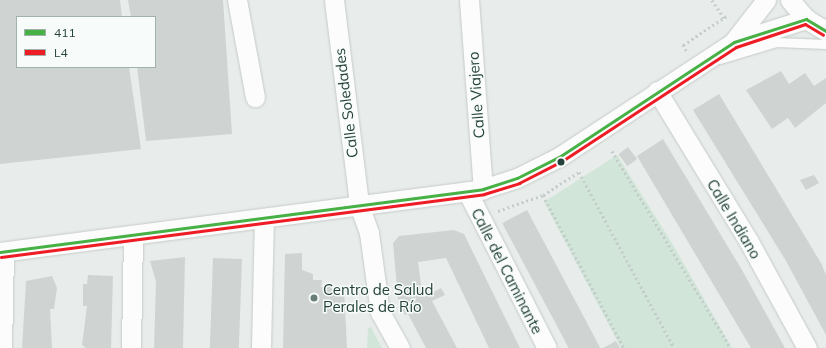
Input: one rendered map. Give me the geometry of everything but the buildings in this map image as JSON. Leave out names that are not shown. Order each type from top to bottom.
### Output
[{"type":"street","points":[[237,0],[255,97]]},
{"type":"street","name":"Calle Soledades","points":[[334,0],[359,205],[369,233],[380,312],[400,348]]},
{"type":"street","name":"Calle Viajero","points":[[469,0],[476,191]]},
{"type":"street","points":[[734,42],[766,0]]},
{"type":"street","points":[[790,0],[806,19],[826,31]]},
{"type":"street","points":[[2,348],[2,252],[476,191],[517,178],[559,157],[657,91],[734,42],[806,19]]},
{"type":"street","name":"Calle Indiano","points":[[657,91],[748,242],[807,348]]},
{"type":"street","name":"Calle del Caminante","points":[[476,191],[478,219],[547,348]]},
{"type":"street","points":[[261,348],[264,218]]},
{"type":"street","points":[[131,348],[133,236]]},
{"type":"lane","points":[[696,66],[776,42],[826,44]]},
{"type":"path","points":[[712,0],[724,18]]},
{"type":"path","points":[[612,150],[731,348]]},
{"type":"path","points":[[478,219],[543,195],[579,172],[674,348]]},
{"type":"path","points":[[543,195],[624,348]]},
{"type":"green space","points":[[617,155],[672,243],[732,348],[621,348],[544,202]]},
{"type":"green space","points":[[371,327],[382,348],[367,348],[368,328]]},
{"type":"transit line","name":"411","points":[[0,252],[483,189],[517,178],[559,157],[734,42],[806,19],[826,31]]},
{"type":"transit line","name":"L4","points":[[1,257],[484,194],[519,183],[562,161],[736,47],[805,24],[823,35]]},
{"type":"place","name":"Centro de Salud Perales de Río","points":[[314,298]]}]
